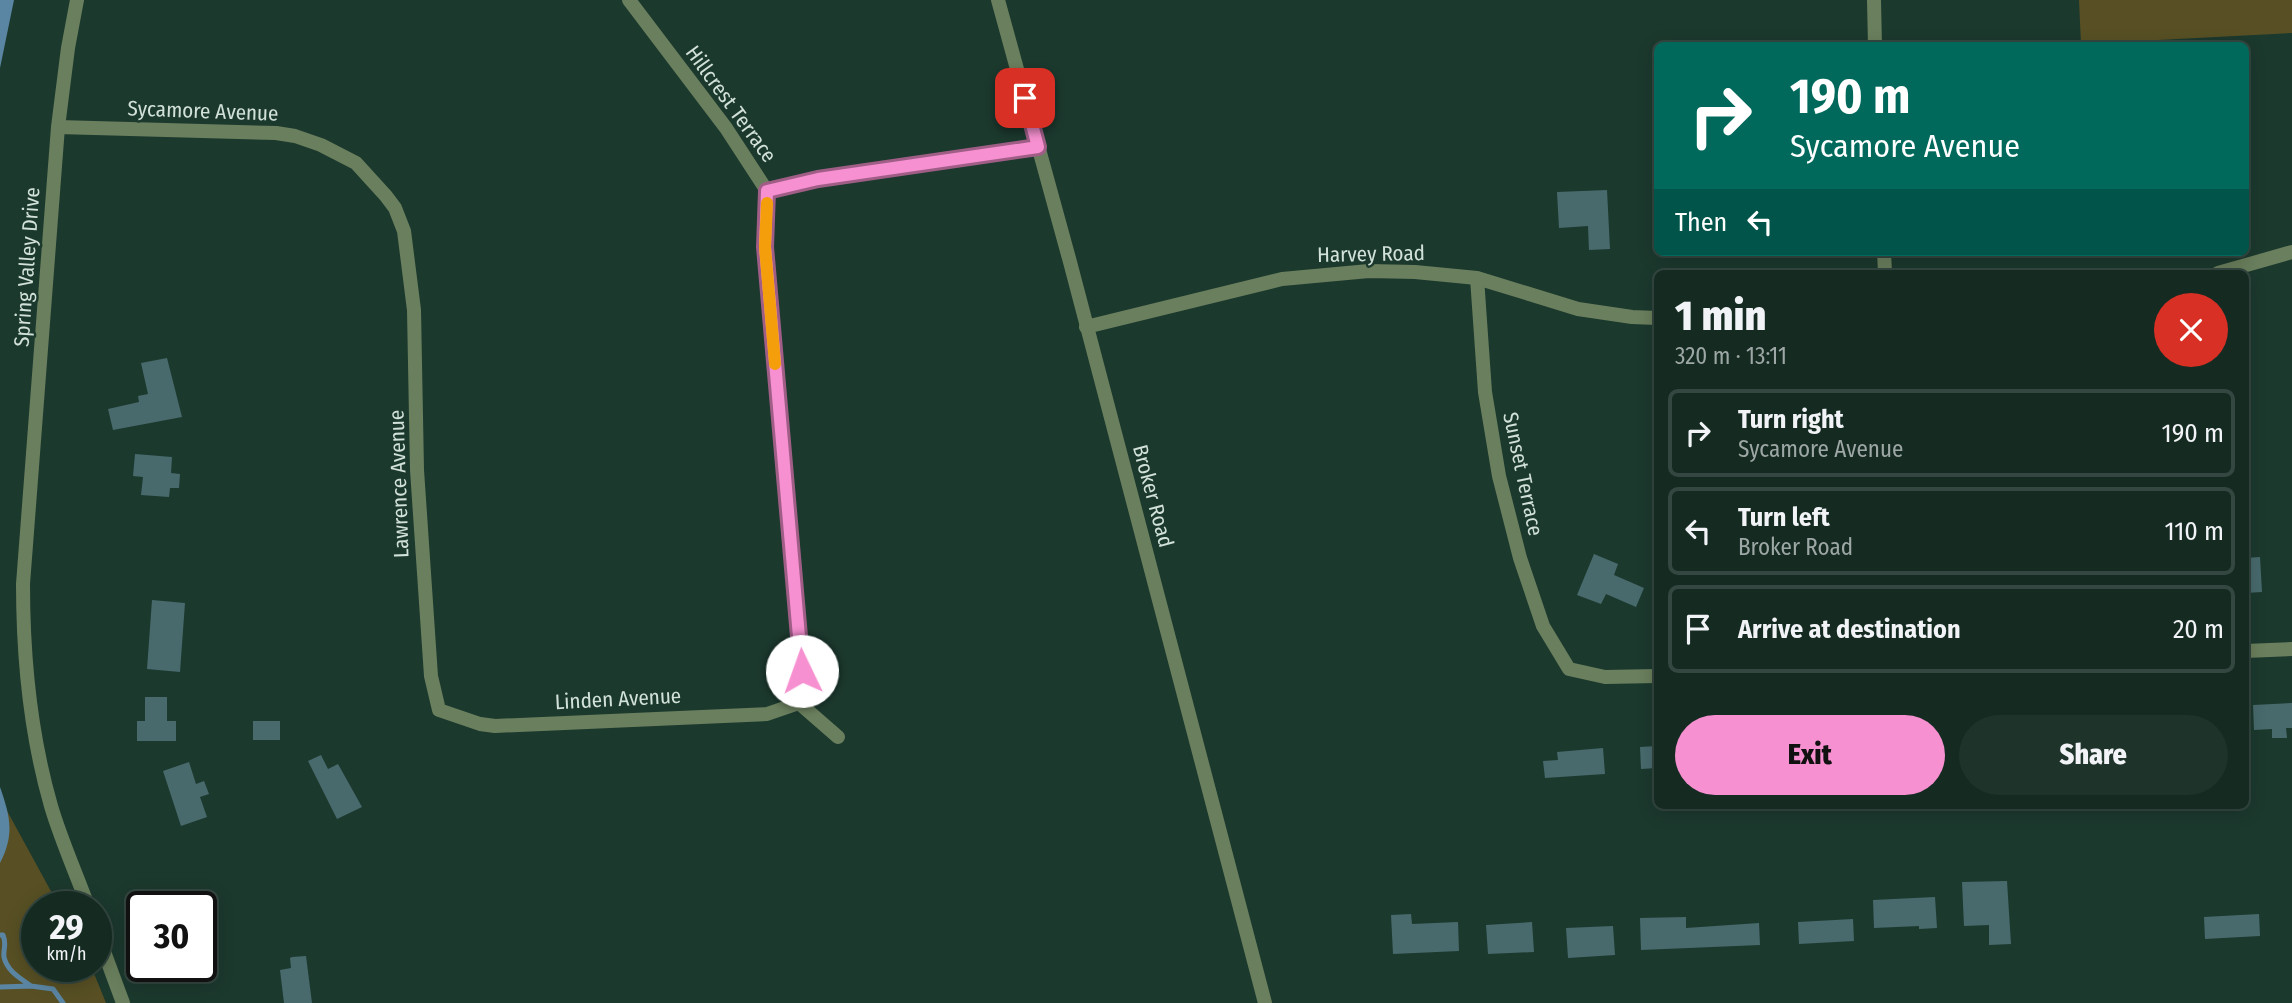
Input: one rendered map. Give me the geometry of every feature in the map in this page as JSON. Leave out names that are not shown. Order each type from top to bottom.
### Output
[{"type":"street","name":"Spring Valley Drive","points":[[77,0],[58,127],[23,584],[23,639],[38,755],[52,808],[82,891]]},
{"type":"street","name":"Hillcrest Terrace","points":[[629,0],[726,128],[767,191],[765,247],[801,649],[799,703]]},
{"type":"street","name":"Broker Road","points":[[998,0],[1265,1003]]},
{"type":"street","points":[[1874,0],[1875,42]]},
{"type":"street","name":"Sycamore Avenue","points":[[58,127],[276,133],[321,145],[356,163],[386,196],[395,208],[404,231],[409,256]]},
{"type":"street","points":[[767,191],[818,179],[1038,147]]},
{"type":"street","points":[[2229,270],[2292,252]]},
{"type":"street","name":"Lawrence Avenue","points":[[409,256],[414,310],[417,470],[431,676],[439,710]]},
{"type":"street","name":"Harvey Road","points":[[1086,327],[1282,279],[1369,271],[1477,278],[1578,309],[1654,318]]},
{"type":"street","name":"Sunset Terrace","points":[[1477,278],[1485,392],[1499,476],[1520,558],[1543,626],[1569,669],[1605,677],[1654,676]]},
{"type":"street","points":[[2249,651],[2292,649]]},
{"type":"street","points":[[799,703],[838,737]]},
{"type":"street","name":"Linden Avenue","points":[[439,710],[480,724],[495,726],[767,714],[799,703]]},
{"type":"street","points":[[112,973],[123,1003]]},
{"type":"shaded area","points":[[2079,0],[2292,0],[2292,33],[2081,42]]},
{"type":"shaded area","points":[[0,798],[51,891],[21,891],[21,982],[97,982],[106,1003],[0,1003]]},
{"type":"water","points":[[0,0],[14,0],[0,68]]},
{"type":"water","points":[[0,787],[6,807],[9,834],[0,863]]},
{"type":"building","points":[[1607,190],[1610,249],[1589,250],[1588,226],[1559,228],[1557,192]]},
{"type":"building","points":[[167,358],[182,417],[113,430],[108,409],[139,402],[138,396],[148,394],[141,363]]},
{"type":"building","points":[[135,454],[172,457],[171,473],[180,474],[179,488],[170,488],[169,497],[141,495],[143,477],[133,476]]},
{"type":"building","points":[[1594,554],[1618,564],[1614,575],[1644,588],[1636,607],[1606,594],[1601,604],[1577,595]]},
{"type":"building","points":[[2260,557],[2262,592],[2249,593],[2249,558]]},
{"type":"building","points":[[152,600],[185,603],[180,672],[147,669]]},
{"type":"building","points":[[145,697],[167,697],[167,721],[176,721],[176,741],[137,741],[137,721],[145,721]]},
{"type":"building","points":[[2292,703],[2292,728],[2286,728],[2287,738],[2272,738],[2272,729],[2254,730],[2253,705]]},
{"type":"building","points":[[253,721],[280,721],[280,740],[253,740]]},
{"type":"building","points":[[1654,746],[1654,768],[1641,769],[1640,747]]},
{"type":"building","points":[[1603,748],[1605,774],[1545,778],[1543,761],[1558,760],[1557,752]]},
{"type":"building","points":[[321,755],[328,769],[338,764],[362,807],[337,819],[308,761]]},
{"type":"building","points":[[189,762],[196,784],[204,781],[209,794],[200,797],[207,817],[181,826],[163,771]]},
{"type":"building","points":[[2007,881],[2011,944],[1989,945],[1989,925],[1964,926],[1962,882]]},
{"type":"building","points":[[1935,897],[1937,928],[1874,928],[1873,900]]},
{"type":"building","points":[[1411,914],[1412,924],[1458,922],[1459,951],[1393,954],[1391,915]]},
{"type":"building","points":[[2259,914],[2260,936],[2205,939],[2204,917]]},
{"type":"building","points":[[1686,917],[1686,928],[1759,923],[1760,945],[1641,950],[1640,918]]},
{"type":"building","points":[[1853,919],[1854,941],[1799,944],[1798,922]]},
{"type":"building","points":[[1532,922],[1534,952],[1488,954],[1486,925]]},
{"type":"building","points":[[1613,926],[1615,955],[1568,958],[1566,928]]},
{"type":"building","points":[[306,956],[312,1003],[284,1003],[280,970],[291,968],[290,958]]},
{"type":"waterway","points":[[0,935],[4,938],[4,957],[8,966],[31,986]]},
{"type":"waterway","points":[[0,987],[31,986],[53,989],[63,1003]]},
{"type":"slow traffic","points":[[767,203],[765,247],[775,364]]},
{"type":"route","points":[[802,671],[765,247],[767,191],[818,179],[1038,147],[1025,98]]}]
